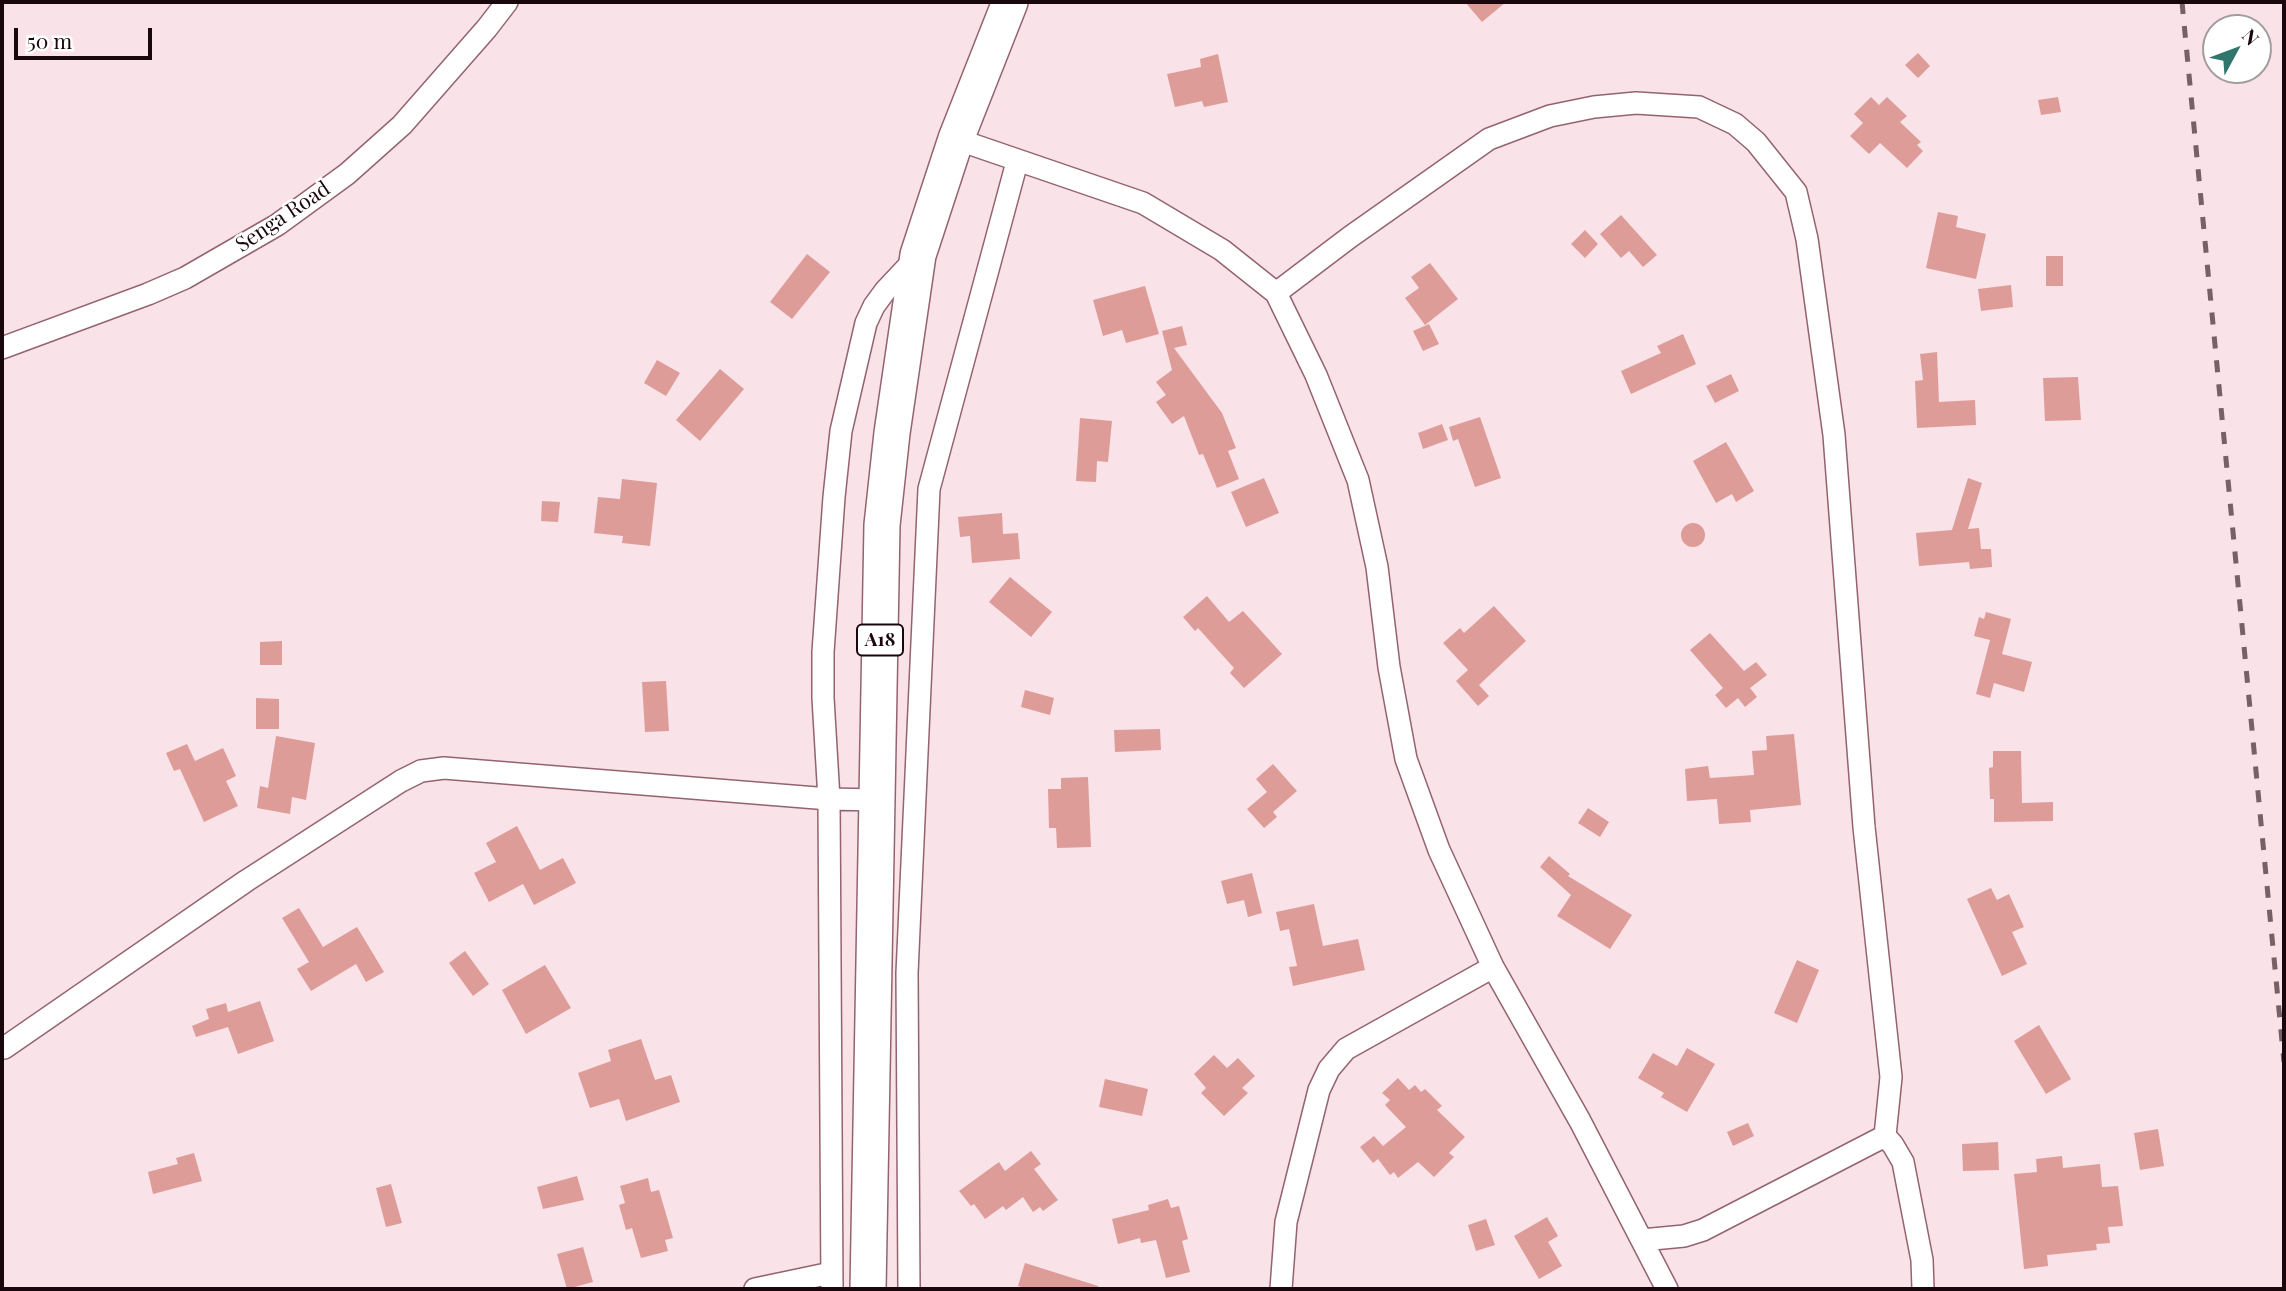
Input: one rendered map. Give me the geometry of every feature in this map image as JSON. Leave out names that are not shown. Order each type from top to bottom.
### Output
[{"type":"highway","name":"A18","points":[[868,1289],[882,525],[892,433],[918,255],[956,139],[1011,4]]},
{"type":"street","name":"Senga Road","points":[[2,348],[173,283],[277,225],[347,174],[401,125],[487,29],[507,2]]},
{"type":"street","points":[[1276,293],[1489,139],[1550,116],[1594,107],[1636,103],[1699,107],[1735,124],[1756,142],[1796,192],[1807,239],[1834,435],[1864,827],[1891,1077],[1885,1136],[1903,1162],[1922,1260],[1923,1289]]},
{"type":"street","points":[[956,139],[1143,203],[1222,250],[1276,293],[1316,375],[1358,480],[1377,567],[1389,667],[1406,759],[1439,850],[1493,967],[1580,1121],[1667,1289]]},
{"type":"street","points":[[909,1289],[907,973],[929,489],[1017,162]]},
{"type":"street","points":[[755,1289],[832,1281],[829,799],[823,652],[841,431],[866,323],[885,290],[918,255]]},
{"type":"street","points":[[4,1048],[246,881],[401,781],[421,771],[444,768],[829,799],[877,800]]},
{"type":"street","points":[[1281,1289],[1286,1222],[1319,1090],[1329,1069],[1346,1049],[1493,967]]},
{"type":"street","points":[[1642,1240],[1684,1236],[1703,1230],[1885,1136]]},
{"type":"building","points":[[1465,2],[1506,2],[1482,22]]},
{"type":"building","points":[[1918,53],[1930,66],[1918,78],[1905,65]]},
{"type":"building","points":[[1218,54],[1228,102],[1204,107],[1202,101],[1175,107],[1167,74],[1201,67],[1200,59]]},
{"type":"building","points":[[1871,97],[1879,105],[1887,97],[1907,116],[1900,122],[1921,142],[1917,145],[1923,151],[1907,168],[1880,143],[1869,154],[1850,136],[1863,123],[1854,114]]},
{"type":"building","points":[[2058,97],[2061,112],[2041,115],[2038,100]]},
{"type":"building","points":[[1938,212],[1958,216],[1956,227],[1986,234],[1976,279],[1926,268]]},
{"type":"building","points":[[1621,215],[1657,255],[1643,267],[1629,251],[1621,258],[1600,234]]},
{"type":"building","points":[[1585,230],[1598,244],[1585,258],[1571,244]]},
{"type":"building","points":[[807,254],[830,272],[792,319],[770,302]]},
{"type":"building","points":[[2046,256],[2063,256],[2063,286],[2046,286]]},
{"type":"building","points":[[1430,263],[1458,299],[1425,325],[1405,298],[1419,288],[1411,277]]},
{"type":"building","points":[[2011,285],[2013,307],[1981,311],[1978,289]]},
{"type":"building","points":[[1145,286],[1159,334],[1126,343],[1122,330],[1103,336],[1093,300]]},
{"type":"building","points":[[1429,324],[1439,344],[1423,351],[1413,331]]},
{"type":"building","points":[[1182,326],[1187,345],[1174,348],[1222,413],[1236,448],[1228,451],[1239,479],[1217,488],[1203,454],[1199,455],[1184,416],[1172,424],[1156,402],[1166,395],[1156,382],[1172,370],[1162,331]]},
{"type":"building","points":[[1683,334],[1696,364],[1631,394],[1621,371],[1661,353],[1657,346]]},
{"type":"building","points":[[1937,352],[1939,402],[1975,400],[1976,425],[1917,428],[1915,381],[1923,380],[1920,354]]},
{"type":"building","points":[[657,360],[680,373],[666,396],[644,383]]},
{"type":"building","points":[[720,369],[744,389],[700,441],[676,420]]},
{"type":"building","points":[[1731,374],[1739,391],[1715,403],[1706,386]]},
{"type":"building","points":[[2078,377],[2081,420],[2045,421],[2043,378]]},
{"type":"building","points":[[1480,417],[1501,478],[1475,487],[1458,439],[1453,441],[1449,427]]},
{"type":"building","points":[[1080,418],[1112,421],[1108,462],[1097,461],[1096,482],[1076,481]]},
{"type":"building","points":[[1442,424],[1448,440],[1423,449],[1418,433]]},
{"type":"building","points":[[1726,442],[1754,491],[1736,502],[1732,494],[1716,503],[1693,461]]},
{"type":"building","points":[[1264,478],[1279,513],[1246,527],[1231,492]]},
{"type":"building","points":[[1968,478],[1982,483],[1968,529],[1979,528],[1981,549],[1991,549],[1992,567],[1970,569],[1969,562],[1919,566],[1916,533],[1952,530]]},
{"type":"building","points":[[622,479],[657,483],[650,546],[622,543],[623,536],[594,533],[598,497],[620,499]]},
{"type":"building","points":[[542,501],[560,502],[558,522],[541,521]]},
{"type":"building","points":[[1002,513],[1003,534],[1018,533],[1020,559],[972,563],[970,536],[960,537],[958,517]]},
{"type":"building","points":[[1688,523],[1698,523],[1705,530],[1705,540],[1698,547],[1688,547],[1681,540],[1681,530]]},
{"type":"building","points":[[1010,577],[1052,612],[1031,637],[989,602]]},
{"type":"building","points":[[1207,596],[1229,622],[1243,611],[1282,654],[1244,688],[1230,673],[1234,668],[1198,628],[1195,631],[1183,617]]},
{"type":"building","points":[[1494,606],[1526,641],[1479,685],[1489,696],[1478,706],[1456,681],[1468,670],[1443,643],[1460,628],[1464,633]]},
{"type":"building","points":[[1986,612],[2011,619],[2002,654],[2032,662],[2024,692],[1994,683],[1990,698],[1976,694],[1990,640],[1974,636],[1979,617],[1984,619]]},
{"type":"building","points":[[1710,633],[1744,671],[1756,662],[1767,675],[1750,688],[1757,697],[1745,707],[1738,698],[1726,708],[1715,695],[1723,688],[1690,650]]},
{"type":"building","points":[[282,641],[282,665],[260,665],[260,642]]},
{"type":"building","points":[[666,681],[669,731],[645,732],[642,682]]},
{"type":"building","points":[[1025,690],[1054,698],[1050,715],[1021,707]]},
{"type":"building","points":[[256,698],[279,699],[279,729],[256,729]]},
{"type":"building","points":[[1160,729],[1161,750],[1115,752],[1114,730]]},
{"type":"building","points":[[1794,734],[1801,805],[1750,810],[1751,822],[1719,824],[1717,799],[1687,801],[1685,769],[1708,766],[1710,778],[1754,775],[1752,751],[1767,750],[1766,736]]},
{"type":"building","points":[[276,736],[315,743],[306,800],[292,797],[290,814],[257,808],[260,786],[268,788]]},
{"type":"building","points":[[187,744],[195,761],[223,748],[236,776],[226,781],[238,806],[204,822],[180,769],[174,771],[166,753]]},
{"type":"building","points":[[1993,751],[2021,751],[2022,803],[2053,802],[2053,821],[1994,822],[1994,799],[1990,799],[1989,768],[1993,767]]},
{"type":"building","points":[[1273,764],[1297,791],[1273,812],[1277,817],[1264,828],[1247,809],[1267,792],[1256,779]]},
{"type":"building","points":[[1088,777],[1091,847],[1057,848],[1056,828],[1049,828],[1048,789],[1061,789],[1061,778]]},
{"type":"building","points":[[1588,808],[1609,822],[1600,837],[1578,823]]},
{"type":"building","points":[[517,826],[540,870],[563,858],[576,883],[534,905],[523,884],[489,902],[474,873],[496,862],[486,843]]},
{"type":"building","points":[[1549,856],[1570,874],[1568,876],[1632,915],[1610,949],[1557,916],[1571,895],[1540,867]]},
{"type":"building","points":[[1252,873],[1262,913],[1248,917],[1244,900],[1227,904],[1221,881]]},
{"type":"building","points":[[1991,888],[1997,900],[2009,894],[2024,927],[2012,932],[2027,964],[2002,976],[1967,899]]},
{"type":"building","points":[[1314,904],[1323,946],[1358,939],[1365,970],[1293,986],[1289,967],[1297,966],[1289,929],[1280,931],[1276,912]]},
{"type":"building","points":[[299,908],[323,947],[357,927],[384,972],[366,982],[356,964],[311,991],[297,969],[309,962],[282,918]]},
{"type":"building","points":[[465,951],[489,984],[473,996],[449,963]]},
{"type":"building","points":[[1797,960],[1819,970],[1797,1023],[1774,1013]]},
{"type":"building","points":[[545,965],[571,1008],[526,1034],[502,990]]},
{"type":"building","points":[[260,1001],[274,1041],[238,1054],[228,1027],[196,1037],[192,1026],[209,1019],[206,1009],[226,1003],[228,1012]]},
{"type":"building","points":[[2039,1025],[2071,1079],[2046,1094],[2014,1041]]},
{"type":"building","points":[[641,1039],[655,1080],[671,1075],[680,1102],[626,1121],[619,1099],[590,1108],[578,1073],[611,1061],[608,1050]]},
{"type":"building","points":[[1687,1048],[1715,1064],[1687,1112],[1661,1097],[1664,1093],[1638,1078],[1653,1053],[1677,1066]]},
{"type":"building","points":[[1214,1055],[1227,1068],[1238,1058],[1255,1076],[1242,1088],[1248,1093],[1224,1116],[1201,1093],[1206,1088],[1194,1074]]},
{"type":"building","points":[[1398,1078],[1409,1090],[1415,1085],[1421,1092],[1425,1089],[1442,1106],[1437,1110],[1465,1137],[1449,1153],[1454,1157],[1434,1177],[1418,1162],[1398,1178],[1394,1172],[1390,1175],[1378,1159],[1373,1163],[1360,1147],[1374,1136],[1383,1146],[1406,1127],[1385,1105],[1390,1100],[1382,1093]]},
{"type":"building","points":[[1105,1079],[1148,1089],[1142,1116],[1099,1107]]},
{"type":"building","points":[[1748,1123],[1754,1136],[1733,1146],[1727,1132]]},
{"type":"building","points":[[2158,1129],[2164,1166],[2140,1170],[2134,1133]]},
{"type":"building","points":[[1998,1142],[1999,1170],[1963,1171],[1962,1144]]},
{"type":"building","points":[[1031,1151],[1041,1164],[1034,1169],[1058,1200],[1043,1211],[1040,1207],[1033,1212],[1023,1197],[1006,1210],[1003,1206],[985,1219],[974,1204],[971,1206],[959,1191],[999,1162],[1005,1171]]},
{"type":"building","points":[[194,1153],[202,1181],[153,1194],[148,1172],[178,1164],[176,1158]]},
{"type":"building","points":[[2062,1156],[2063,1168],[2100,1164],[2102,1187],[2118,1186],[2123,1226],[2108,1227],[2110,1243],[2096,1244],[2097,1250],[2047,1255],[2048,1266],[2024,1269],[2014,1174],[2037,1172],[2036,1159]]},
{"type":"building","points":[[577,1176],[584,1200],[543,1209],[537,1187]]},
{"type":"building","points":[[648,1178],[651,1192],[659,1190],[673,1238],[665,1240],[668,1251],[641,1258],[632,1228],[626,1230],[619,1205],[625,1203],[620,1186]]},
{"type":"building","points":[[391,1184],[402,1223],[386,1227],[376,1188]]},
{"type":"building","points":[[1168,1199],[1171,1208],[1179,1206],[1188,1239],[1182,1241],[1190,1272],[1166,1278],[1156,1240],[1141,1243],[1140,1238],[1118,1244],[1112,1219],[1149,1210],[1148,1205]]},
{"type":"building","points":[[1547,1217],[1558,1236],[1548,1242],[1562,1266],[1539,1279],[1514,1236]]},
{"type":"building","points":[[1486,1219],[1495,1245],[1476,1251],[1468,1225]]},
{"type":"building","points":[[583,1247],[593,1282],[567,1289],[557,1254]]},
{"type":"building","points":[[1025,1263],[1098,1286],[1098,1289],[1028,1289],[1018,1286]]},
{"type":"railway","points":[[2182,2],[2284,1062]]}]
